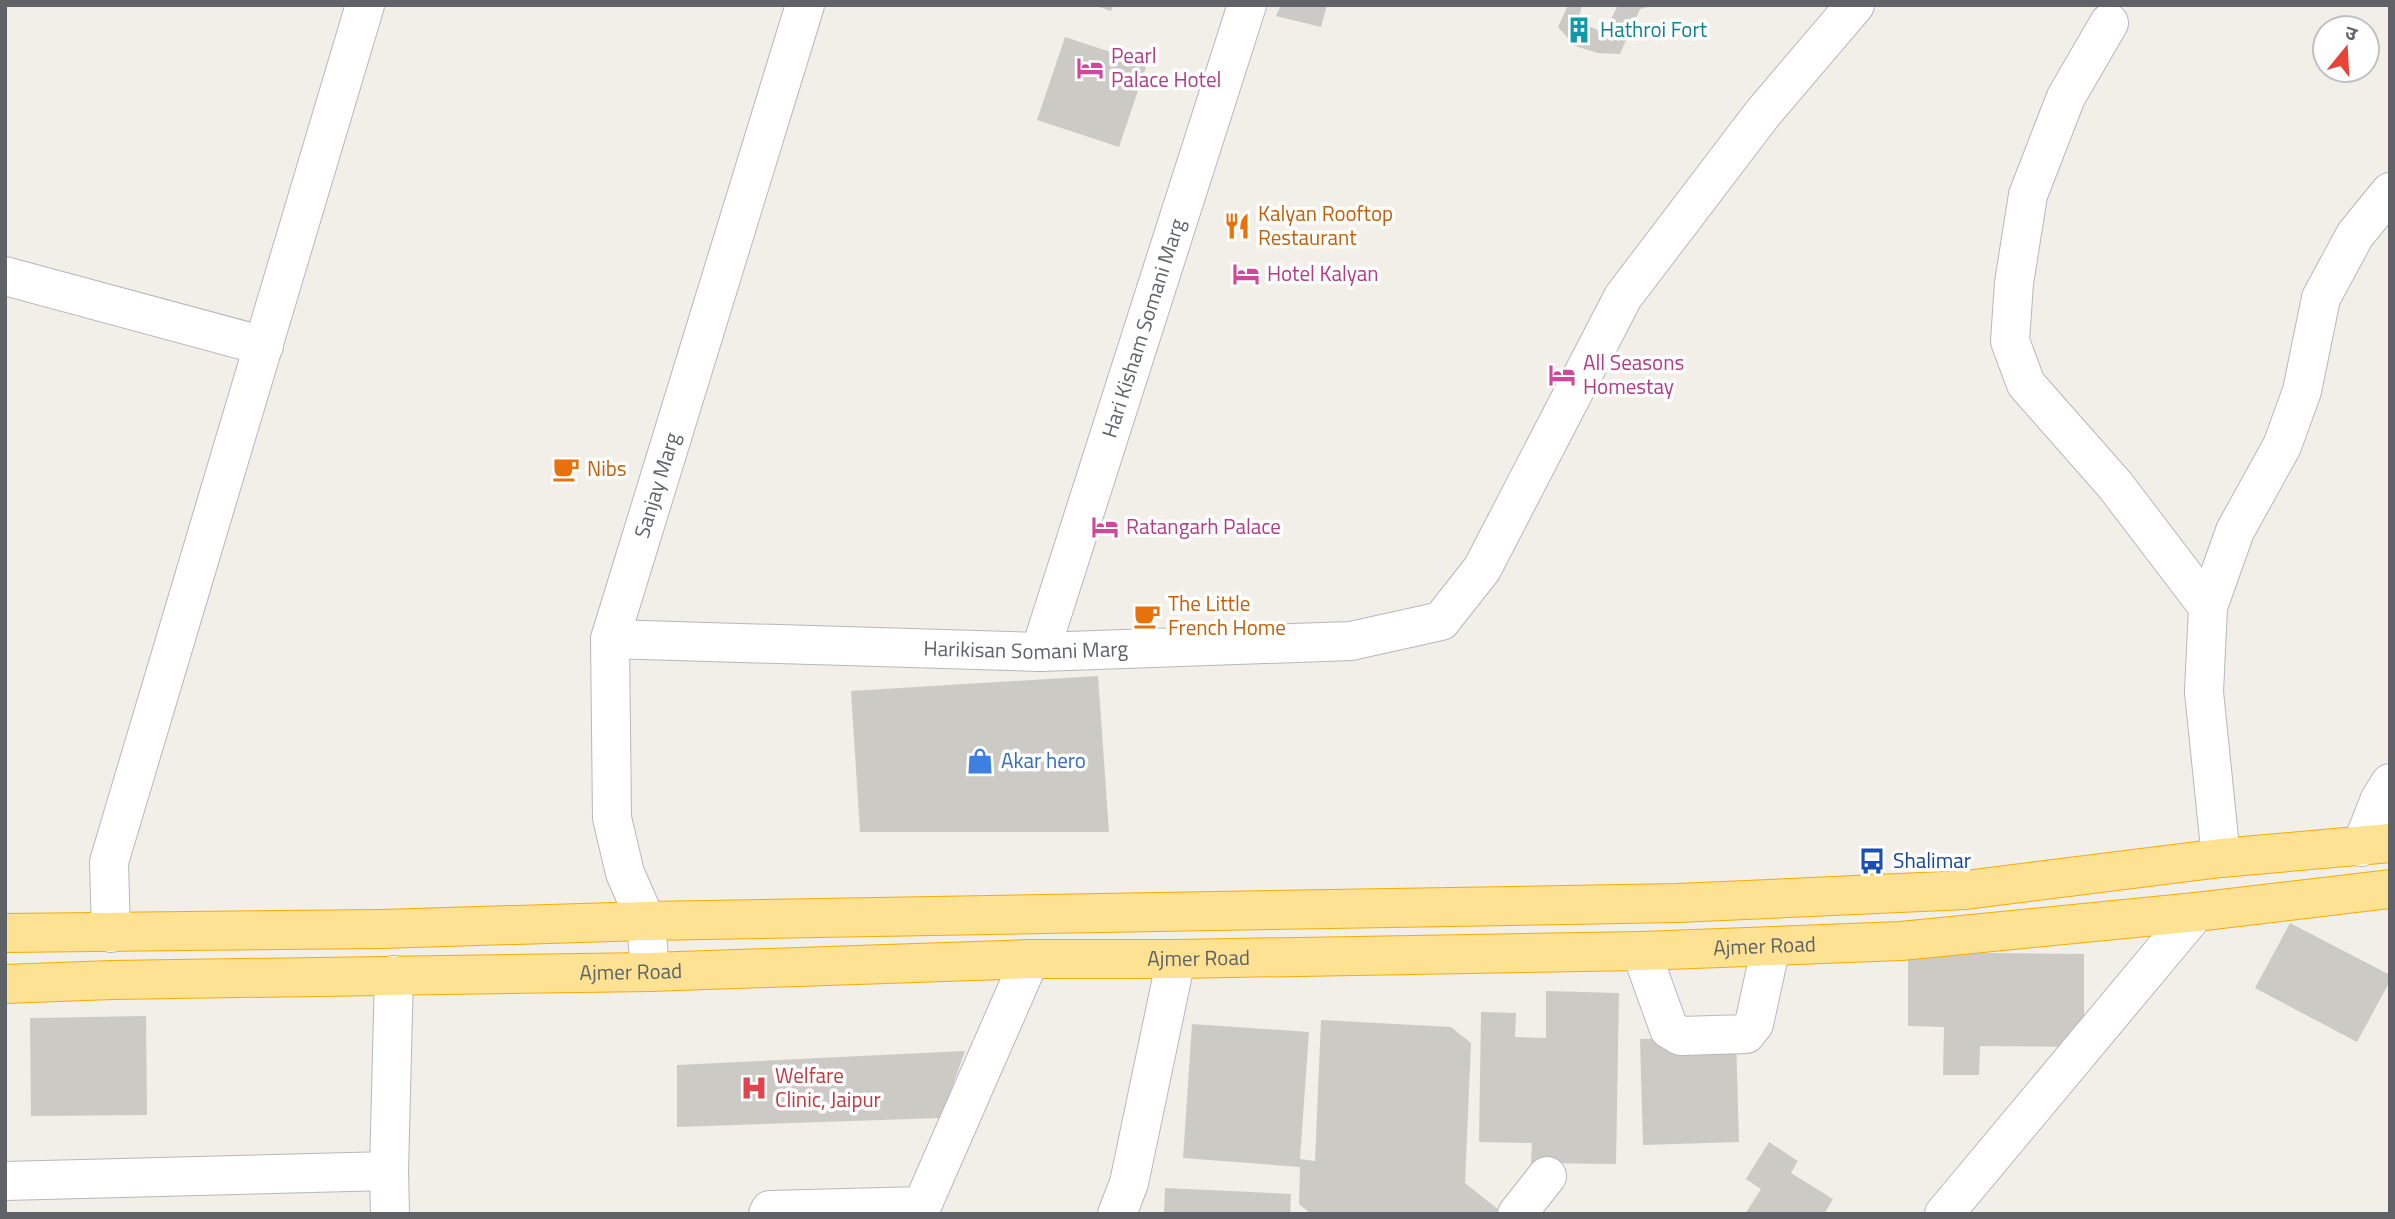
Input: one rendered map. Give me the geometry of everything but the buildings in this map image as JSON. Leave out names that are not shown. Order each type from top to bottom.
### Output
[{"type":"highway","points":[[5,933],[381,929],[646,921],[1678,904],[1966,890],[2221,858],[2375,845]]},
{"type":"highway","name":"Ajmer Road","points":[[5,984],[650,972],[1030,959],[1176,960],[1641,951],[1900,941],[2196,912],[2390,889]]},
{"type":"street","points":[[111,933],[109,862],[365,5]]},
{"type":"street","name":"Sanjay Marg","points":[[650,972],[646,921],[625,873],[612,818],[610,639],[805,5]]},
{"type":"street","name":"Hari Kisham Somani Marg","points":[[1040,652],[1247,5]]},
{"type":"street","name":"Harikisan Somani Marg","points":[[610,639],[1040,652],[1351,641],[1441,621],[1482,569],[1623,297],[1763,113],[1855,5]]},
{"type":"street","points":[[2109,23],[2066,97],[2028,195],[2014,283],[2010,341],[2026,384],[2115,485],[2208,607]]},
{"type":"street","points":[[2221,858],[2204,692],[2208,607],[2235,531],[2283,446],[2302,391],[2321,298],[2355,235],[2390,192]]},
{"type":"street","points":[[5,276],[264,346]]},
{"type":"street","points":[[2375,845],[2379,799],[2390,783]]},
{"type":"street","points":[[1944,1214],[2196,912]]},
{"type":"street","points":[[1641,951],[1669,1029],[1681,1037],[1746,1034],[1754,1024],[1771,946]]},
{"type":"street","points":[[768,1214],[769,1210],[922,1206],[1030,959]]},
{"type":"street","points":[[1117,1214],[1129,1183],[1176,960]]},
{"type":"street","points":[[390,1214],[388,1171],[394,975]]},
{"type":"street","points":[[7,1192],[388,1171]]},
{"type":"street","points":[[1517,1214],[1547,1176]]},
{"type":"place","name":"Hathroi Fort","points":[[1579,30]]},
{"type":"place","name":"Pearl Palace Hotel","points":[[1090,68]]},
{"type":"place","name":"Kalyan Rooftop Restaurant","points":[[1237,226]]},
{"type":"place","name":"Hotel Kalyan","points":[[1246,274]]},
{"type":"place","name":"All Seasons Homestay","points":[[1562,375]]},
{"type":"place","name":"Nibs","points":[[566,469]]},
{"type":"place","name":"Ratangarh Palace","points":[[1105,527]]},
{"type":"place","name":"The Little French Home","points":[[1147,616]]},
{"type":"place","name":"Akar hero","points":[[980,761]]},
{"type":"place","name":"Shalimar","points":[[1872,861]]},
{"type":"place","name":"Welfare Clinic, Jaipur","points":[[754,1088]]}]
